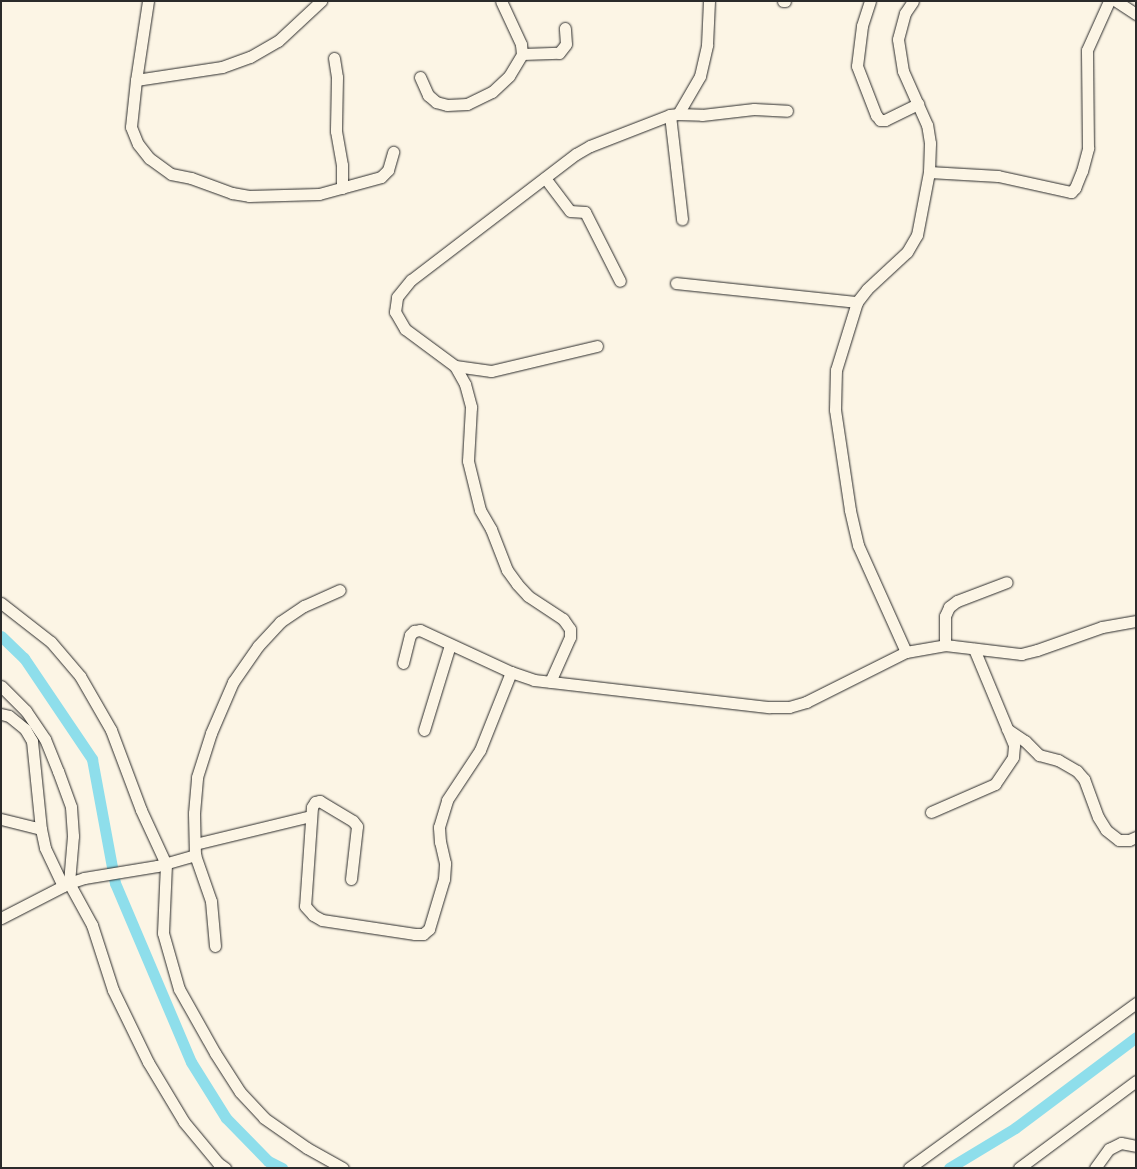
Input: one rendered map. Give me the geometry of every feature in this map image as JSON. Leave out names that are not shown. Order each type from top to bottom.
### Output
[{"type":"street","points":[[148,1],[131,127],[138,144],[149,158],[171,174],[249,196],[302,196],[342,188],[381,177],[388,170],[393,152]]},
{"type":"street","points":[[136,80],[222,67],[250,57],[278,41],[321,1]]},
{"type":"street","points":[[420,76],[428,94],[436,102],[446,105],[467,104],[492,92],[504,82],[514,70],[522,54],[521,44],[501,1]]},
{"type":"street","points":[[682,219],[674,115],[700,76],[707,44],[709,1]]},
{"type":"street","points":[[870,1],[860,34],[857,66],[876,116],[880,120],[885,120],[918,104]]},
{"type":"street","points":[[906,652],[858,545],[850,510],[835,410],[836,370],[858,302],[867,290],[907,252],[918,235],[929,172],[930,143],[927,125],[903,71],[898,39],[905,13],[913,1]]},
{"type":"street","points":[[929,172],[998,176],[1071,192],[1075,188],[1082,172],[1088,148],[1087,50],[1109,1]]},
{"type":"street","points":[[1116,1],[1136,14]]},
{"type":"street","points":[[522,54],[559,53],[566,44],[565,28]]},
{"type":"street","points":[[334,58],[337,77],[336,131],[342,165],[342,188]]},
{"type":"street","points":[[550,682],[570,637],[570,629],[563,619],[528,596],[507,570],[491,529],[480,510],[468,461],[471,407],[465,384],[455,366],[405,329],[394,312],[397,297],[411,280],[590,146],[674,115],[709,115],[754,109],[787,111]]},
{"type":"street","points":[[545,178],[570,212],[585,212],[620,281]]},
{"type":"street","points":[[676,283],[858,302]]},
{"type":"street","points":[[455,366],[491,371],[597,346]]},
{"type":"street","points":[[945,645],[945,616],[949,607],[957,601],[1007,582]]},
{"type":"street","points":[[215,946],[212,901],[195,850],[194,813],[197,777],[211,733],[233,682],[258,646],[280,622],[304,606],[340,590]]},
{"type":"street","points":[[1,603],[51,642],[80,676],[96,700],[111,730],[162,865],[164,933],[179,988],[214,1053],[240,1092],[264,1118],[307,1148],[343,1168]]},
{"type":"street","points":[[403,663],[410,635],[414,630],[420,630],[450,645],[534,680],[769,707],[789,707],[806,702],[906,652],[945,645],[1021,654],[1102,627],[1136,621]]},
{"type":"street","points":[[424,730],[450,645]]},
{"type":"street","points":[[931,812],[995,784],[1013,757],[1014,746],[974,649]]},
{"type":"street","points":[[352,879],[357,826],[353,821],[320,801],[315,802],[312,807],[311,816],[305,906],[313,916],[322,920],[423,934],[429,929],[444,879],[445,863],[439,827],[447,800],[480,750],[512,672]]},
{"type":"street","points":[[1,686],[26,711],[45,739],[71,807],[73,836],[66,884]]},
{"type":"street","points":[[1,714],[8,716],[24,729],[32,741],[41,829],[45,848],[92,925],[113,990],[148,1062],[184,1122],[218,1163],[225,1168]]},
{"type":"street","points":[[1007,729],[1025,740],[1039,755],[1058,760],[1077,771],[1084,779],[1098,817],[1106,830],[1118,840],[1129,840],[1136,837]]},
{"type":"street","points":[[1,918],[66,884],[84,878],[162,865],[195,850],[311,816]]},
{"type":"street","points":[[1,819],[41,829]]},
{"type":"street","points":[[910,1168],[1136,1003]]},
{"type":"street","points":[[1019,1168],[1136,1081]]},
{"type":"street","points":[[1095,1168],[1110,1149],[1121,1143],[1136,1146]]},
{"type":"waterway","points":[[1,636],[24,658],[92,759],[115,883],[191,1062],[226,1118],[268,1161],[282,1168]]},
{"type":"waterway","points":[[949,1168],[1015,1128],[1136,1037]]}]
